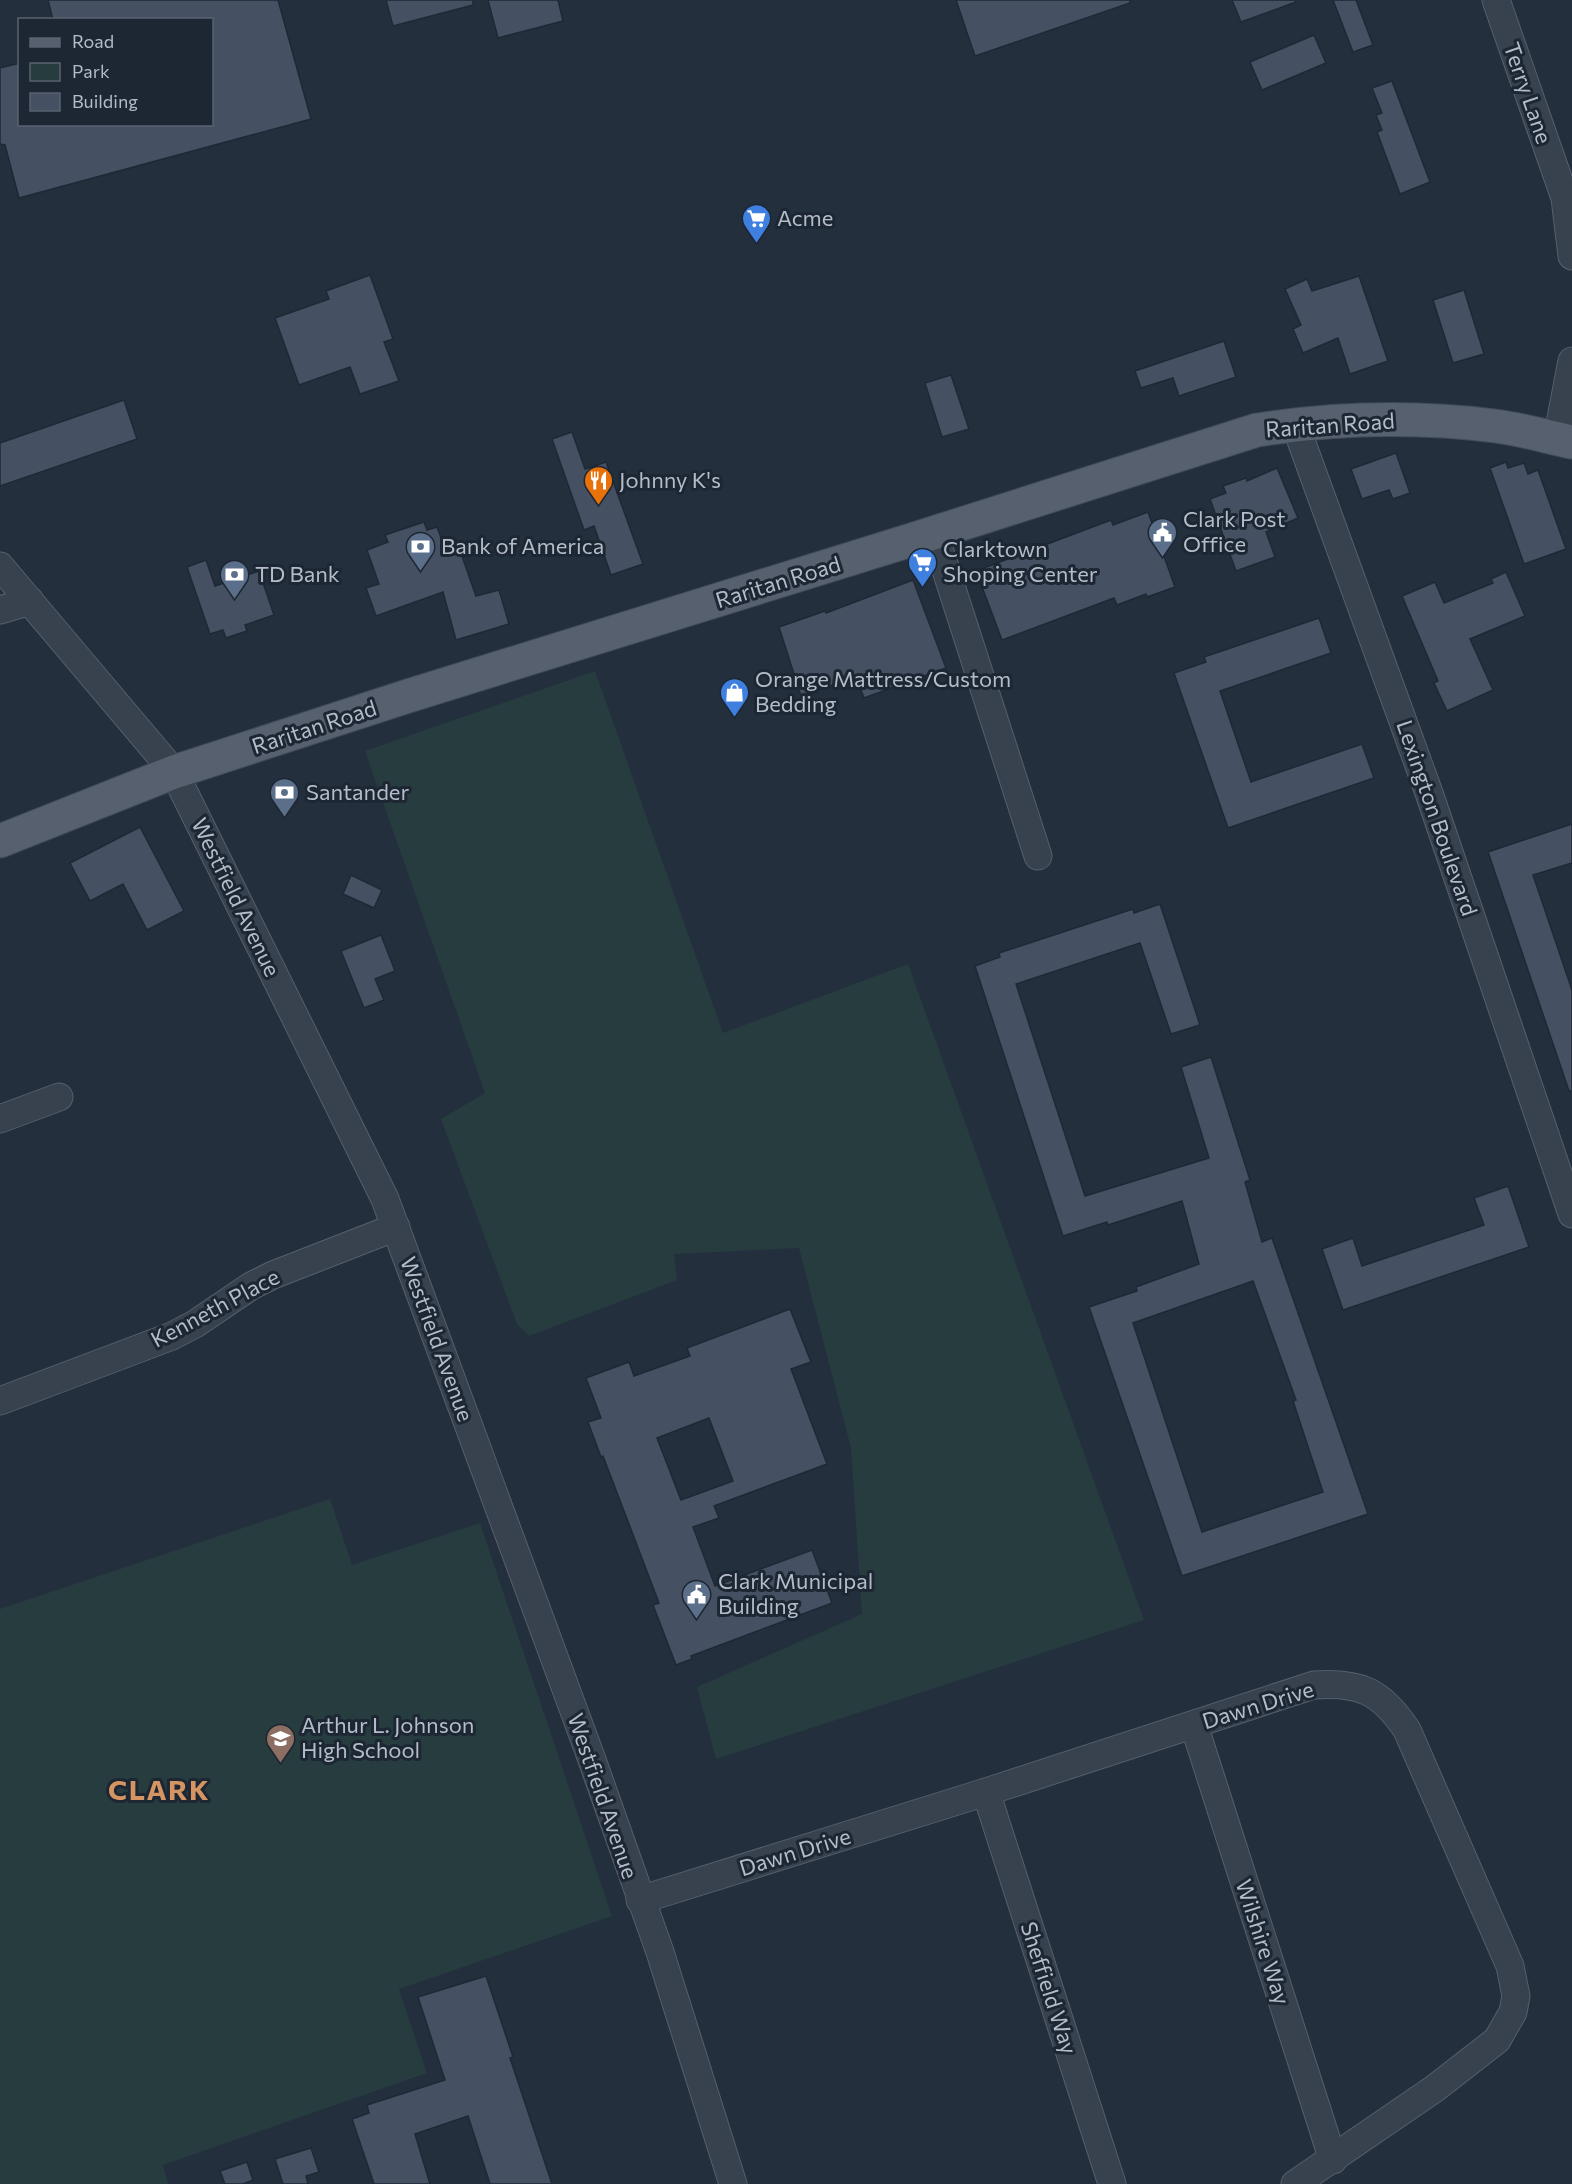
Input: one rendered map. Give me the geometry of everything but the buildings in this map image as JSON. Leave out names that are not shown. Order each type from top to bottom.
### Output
[{"type":"main road","name":"Raritan Road","points":[[0,841],[174,772],[408,696],[1257,430],[1295,424],[1421,419],[1497,426],[1564,440]]},
{"type":"street","name":"Terry Lane","points":[[1505,2],[1565,198],[1572,256]]},
{"type":"street","points":[[1564,440],[1572,361]]},
{"type":"street","name":"Lexington Boulevard","points":[[1295,424],[1429,793],[1572,1214]]},
{"type":"street","points":[[934,533],[1038,856]]},
{"type":"street","name":"Westfield Avenue","points":[[0,566],[174,772],[380,1190],[396,1227],[591,1757],[660,1952],[733,2184]]},
{"type":"street","points":[[0,610],[30,601]]},
{"type":"street","points":[[0,1119],[59,1097]]},
{"type":"street","name":"Kenneth Place","points":[[0,1401],[172,1336],[195,1324],[251,1286],[273,1275],[396,1227]]},
{"type":"street","name":"Dawn Drive","points":[[640,1900],[986,1792],[1314,1685],[1336,1683],[1357,1686],[1375,1695],[1393,1709],[1407,1730],[1510,1966],[1516,1996],[1513,2012],[1497,2040],[1434,2090],[1295,2184]]},
{"type":"street","name":"Wilshire Way","points":[[1194,1725],[1332,2160]]},
{"type":"street","name":"Sheffield Way","points":[[986,1792],[1112,2184]]},
{"type":"green space","points":[[595,671],[723,1033],[908,964],[1144,1620],[716,1759],[697,1687],[862,1614],[851,1448],[799,1248],[674,1254],[677,1280],[529,1336],[517,1324],[441,1119],[485,1093],[365,751]]},
{"type":"green space","name":"Arthur L. Johnson High School","points":[[330,1499],[352,1565],[480,1523],[612,1916],[399,1989],[427,2073],[163,2165],[168,2184],[0,2184],[0,1609]]},
{"type":"place","name":"Acme","points":[[756,244]]},
{"type":"place","name":"Johnny K's","points":[[598,506]]},
{"type":"place","name":"Clark Post Office","points":[[1162,558]]},
{"type":"place","name":"Bank of America","points":[[420,572]]},
{"type":"place","name":"Clarktown Shoping Center","points":[[922,588]]},
{"type":"place","name":"TD Bank","points":[[234,600]]},
{"type":"place","name":"Orange Mattress/Custom Bedding","points":[[734,718]]},
{"type":"place","name":"Santander","points":[[285,818]]},
{"type":"place","name":"Clark Municipal Building","points":[[697,1620]]},
{"type":"place","name":"Arthur L. Johnson High School","points":[[280,1764]]},
{"type":"district","name":"CLARK","points":[[159,1790]]}]
